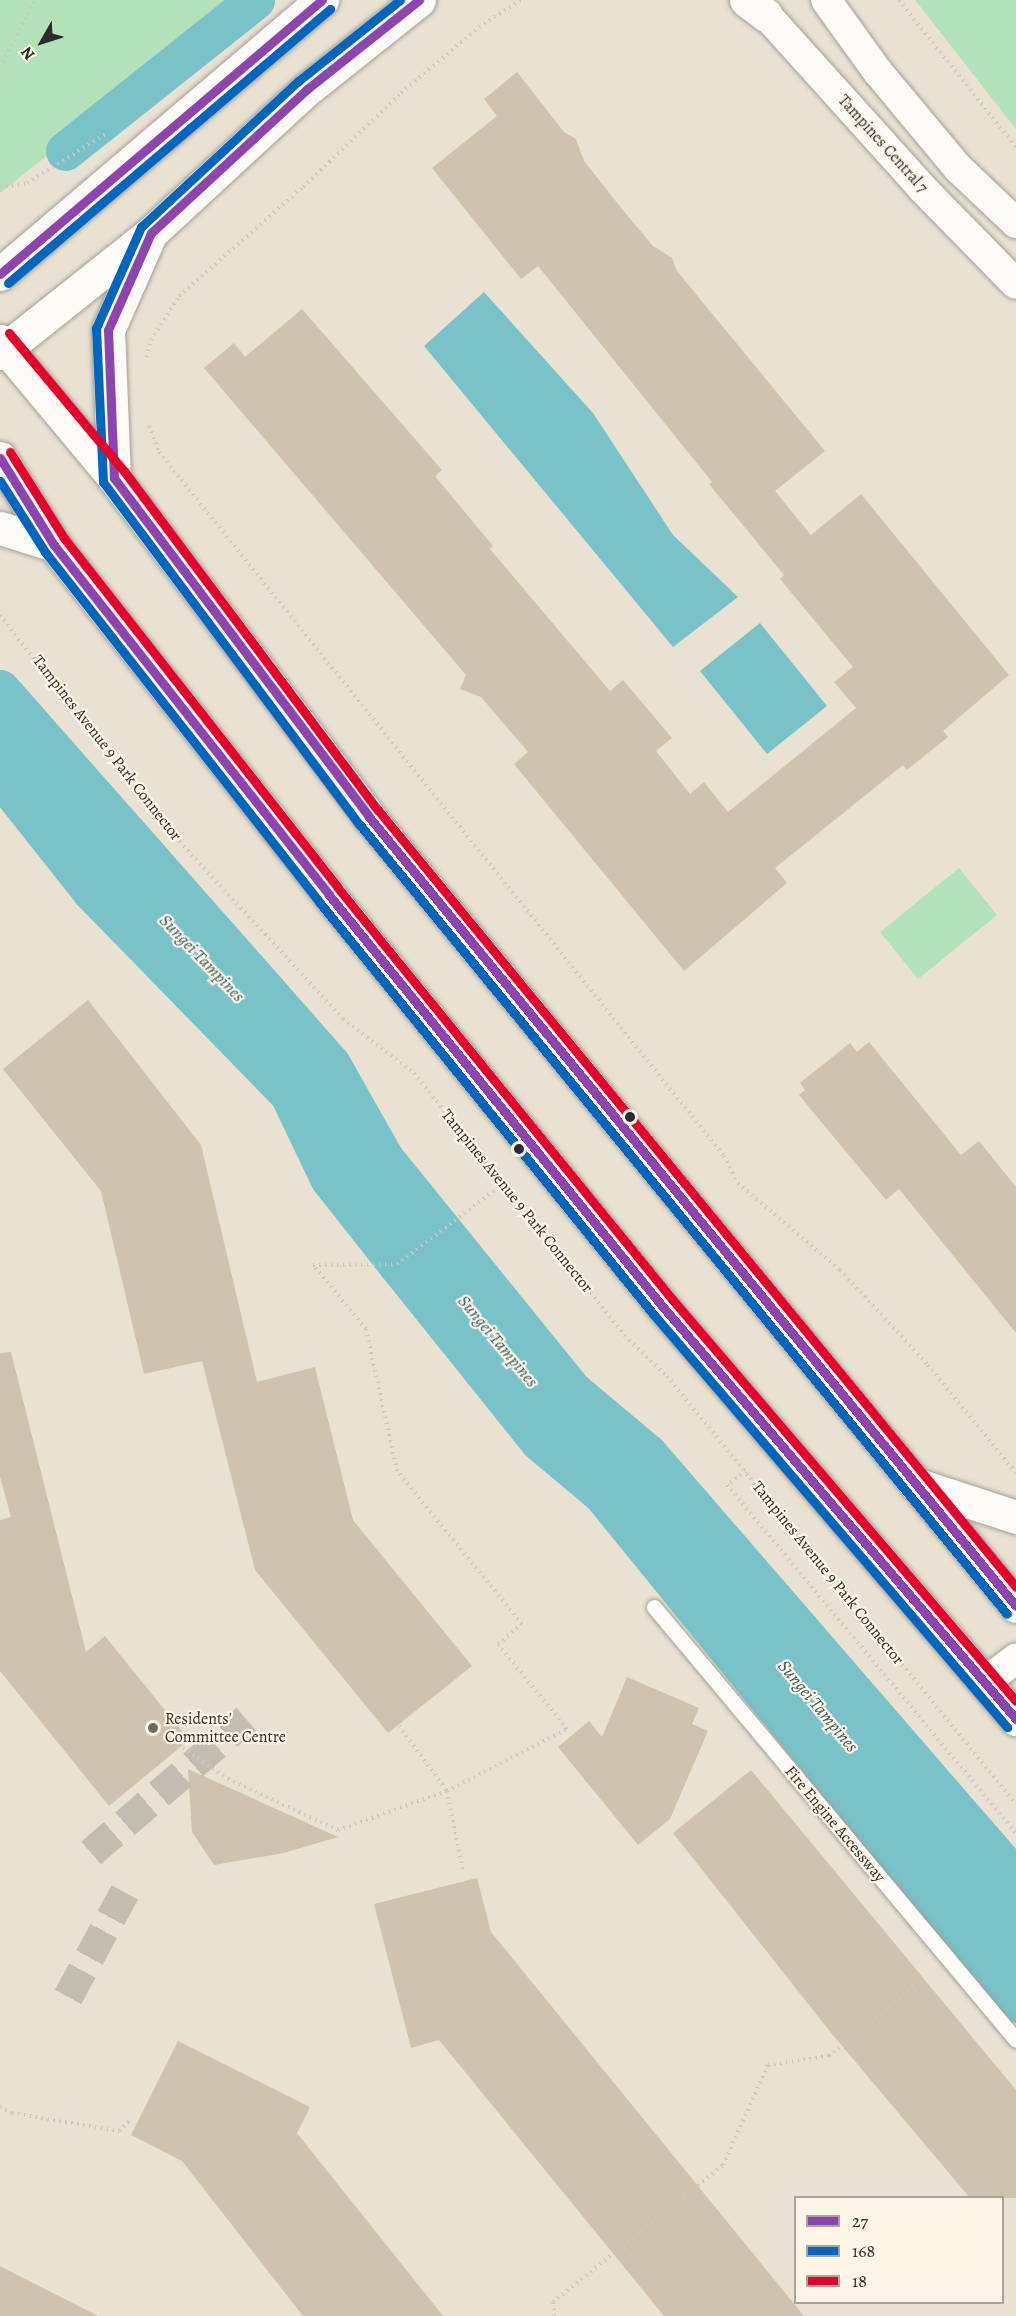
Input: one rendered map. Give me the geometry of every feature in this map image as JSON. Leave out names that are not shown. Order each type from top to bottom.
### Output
[{"type":"main road","points":[[0,274],[322,0]]},
{"type":"main road","points":[[419,0],[306,90],[151,233],[2,347],[114,478],[369,817],[1016,1606]]},
{"type":"main road","points":[[114,478],[108,330],[151,233]]},
{"type":"main road","points":[[0,458],[54,545],[329,895],[656,1299],[1016,1719]]},
{"type":"main road","points":[[0,528],[54,545]]},
{"type":"main road","points":[[913,1483],[1016,1517]]},
{"type":"street","points":[[826,0],[878,72],[958,168],[1016,223]]},
{"type":"street","name":"Tampines Central 7","points":[[755,5],[922,188],[1016,284]]},
{"type":"street","points":[[985,1682],[1016,1659]]},
{"type":"lane","name":"Fire Engine Accessway","points":[[654,1607],[1016,2040]]},
{"type":"path","points":[[0,68],[35,0]]},
{"type":"path","points":[[146,360],[151,340],[179,296],[288,201],[400,93],[479,27],[521,0]]},
{"type":"path","points":[[899,0],[1016,147]]},
{"type":"path","points":[[147,421],[159,452],[709,1138],[738,1183],[840,1270],[928,1365],[1016,1473]]},
{"type":"path","name":"Tampines Avenue 9 Park Connector","points":[[0,615],[155,815],[343,1019],[414,1073],[629,1340],[667,1376],[1016,1804]]},
{"type":"path","points":[[183,1748],[228,1779],[338,1830],[447,1791],[567,1729],[498,1644],[522,1624],[397,1471],[366,1329],[313,1265],[397,1264],[502,1185]]},
{"type":"path","points":[[746,1471],[727,1485],[1016,1833]]},
{"type":"path","points":[[399,1726],[447,1791],[464,1872]]},
{"type":"path","points":[[903,1976],[922,1998]]},
{"type":"path","points":[[554,2316],[553,2302],[723,2165],[768,2065],[829,2056],[913,1987]]},
{"type":"path","points":[[0,2108],[12,2113],[119,2130],[129,2121]]},
{"type":"path","points":[[615,2236],[632,2257]]},
{"type":"green space","points":[[0,0],[243,0],[0,193]]},
{"type":"green space","points":[[915,0],[1016,0],[1016,129]]},
{"type":"green space","points":[[959,868],[997,915],[918,979],[880,932]]},
{"type":"water","points":[[484,292],[593,413],[673,535],[738,597],[673,647],[424,346]]},
{"type":"water","points":[[760,623],[827,706],[767,754],[700,671]]},
{"type":"building","points":[[517,72],[564,132],[576,139],[584,161],[622,209],[653,246],[672,258],[677,271],[825,451],[775,491],[811,535],[861,494],[1009,675],[943,731],[948,737],[907,770],[903,765],[775,868],[787,883],[684,971],[514,764],[528,752],[481,697],[460,689],[466,675],[204,368],[234,343],[245,357],[302,309],[442,470],[435,476],[493,546],[490,549],[610,691],[623,680],[672,738],[656,751],[690,794],[704,782],[728,812],[856,708],[834,682],[853,667],[780,579],[784,575],[709,484],[712,482],[538,266],[521,279],[432,168],[497,116],[484,99]]},
{"type":"building","points":[[88,1000],[201,1145],[257,1382],[315,1367],[353,1520],[472,1666],[388,1733],[255,1570],[202,1361],[144,1374],[101,1191],[3,1069]]},
{"type":"building","points":[[869,1042],[961,1155],[979,1141],[1016,1187],[1016,1333],[899,1189],[886,1200],[799,1095],[805,1090],[800,1083],[850,1043],[857,1052]]},
{"type":"building","points":[[11,1352],[86,1652],[105,1636],[189,1740],[109,1806],[0,1671],[0,1520],[11,1517],[0,1477],[0,1353]]},
{"type":"building","points":[[627,1677],[699,1708],[692,1724],[708,1731],[670,1819],[638,1845],[558,1747],[589,1721],[602,1737]]},
{"type":"building","points":[[188,1769],[338,1837],[284,1853],[214,1865],[192,1832]]},
{"type":"building","points":[[751,1770],[1016,2090],[1016,2198],[968,2196],[832,2034],[673,1833]]},
{"type":"building","points":[[477,1878],[491,1932],[804,2316],[664,2316],[439,2040],[411,2048],[374,1904]]},
{"type":"building","points":[[178,2041],[310,2107],[297,2133],[443,2316],[303,2316],[182,2161],[131,2135]]},
{"type":"building","points":[[0,2266],[98,2316],[0,2316]]},
{"type":"waterway","points":[[65,151],[255,0]]},
{"type":"waterway","points":[[0,689],[331,1064],[384,1158],[573,1391],[648,1454],[1016,1879]]},
{"type":"waterway","name":"Sungei Tampines","points":[[0,721],[117,869],[246,1005],[365,1152],[408,1233],[562,1418],[631,1481],[1016,1946]]},
{"type":"waterway","points":[[0,776],[91,891],[289,1094],[329,1178],[397,1264],[539,1441],[602,1494],[1016,2003]]},
{"type":"tunnel","points":[[91,1853],[246,1719]]},
{"type":"tunnel","points":[[68,1997],[125,1892]]},
{"type":"transit line","name":"27","points":[[0,274],[322,0]]},
{"type":"transit line","name":"168","points":[[400,0],[298,81],[141,227],[96,328],[103,482],[360,825],[1007,1614]]},
{"type":"transit line","name":"27","points":[[419,0],[306,90],[151,233],[108,330],[114,478],[369,817],[1016,1606]]},
{"type":"transit line","name":"168","points":[[8,283],[330,9]]},
{"type":"transit line","name":"18","points":[[9,333],[124,471],[378,810],[1016,1587]]},
{"type":"transit line","name":"18","points":[[10,452],[64,538],[338,888],[672,1299],[1016,1701]]},
{"type":"transit line","name":"27","points":[[0,458],[54,545],[329,895],[663,1307],[1016,1719]]},
{"type":"transit line","name":"168","points":[[0,481],[45,552],[320,903],[654,1315],[1007,1727]]},
{"type":"place","name":"Residents' Committee Centre","points":[[153,1728]]}]
